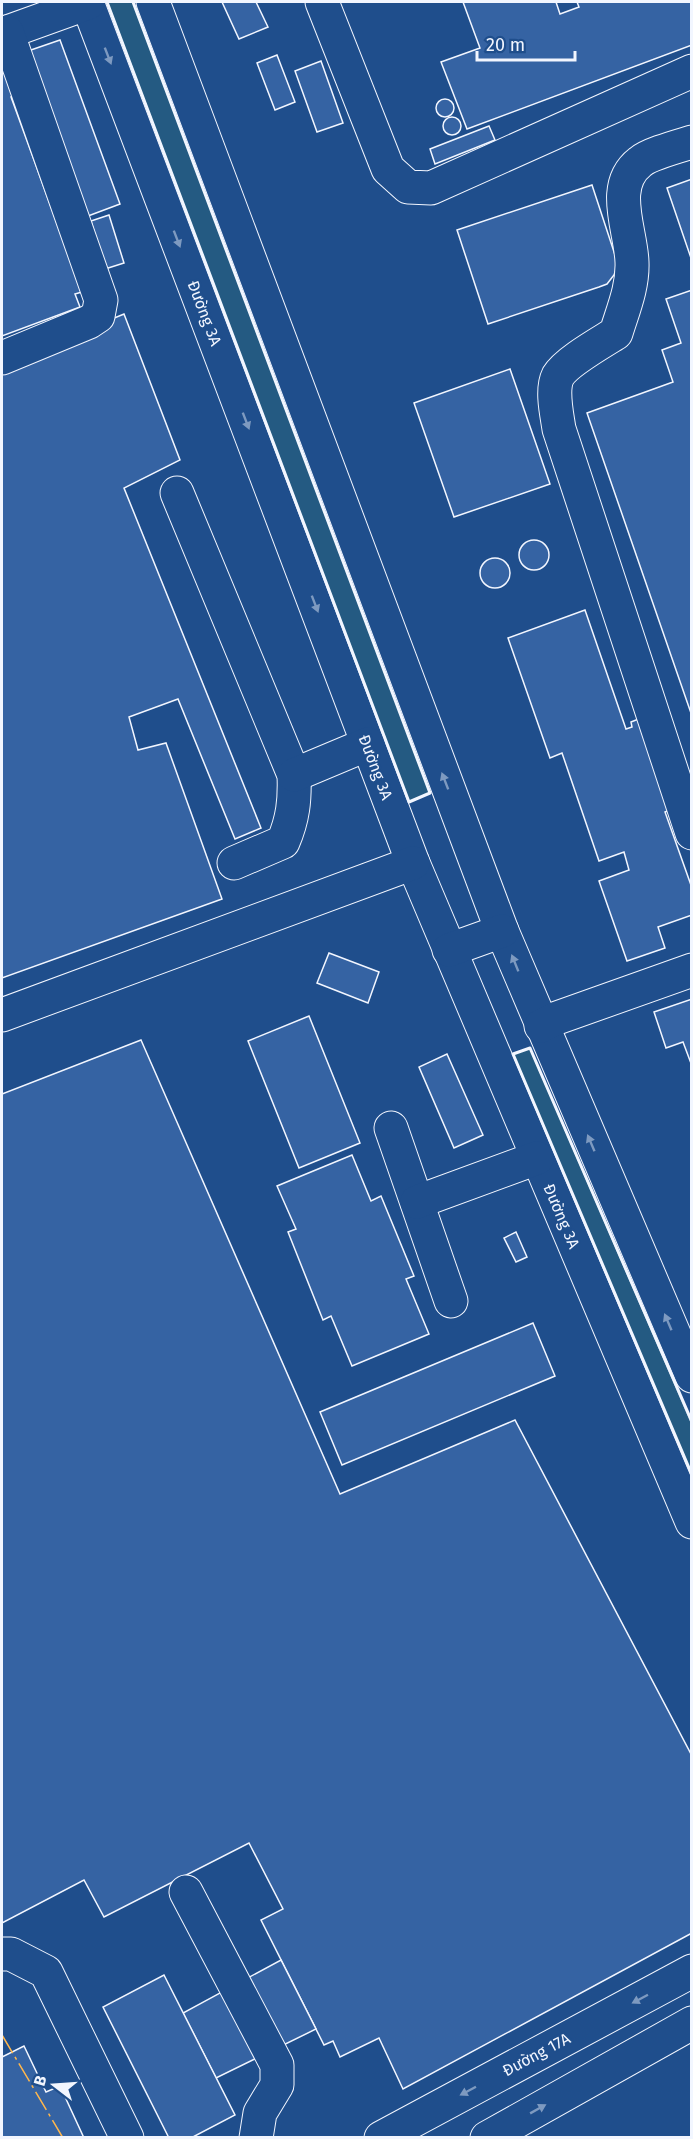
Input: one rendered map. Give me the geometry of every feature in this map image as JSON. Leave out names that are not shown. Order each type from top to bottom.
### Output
[{"type":"street","points":[[2,358],[99,316],[101,300],[4,33],[87,2]]},
{"type":"street","name":"Đường 3A","points":[[87,2],[412,863],[692,1522]]},
{"type":"street","points":[[153,2],[502,931],[692,1376]]},
{"type":"street","points":[[322,2],[388,169],[408,187],[431,188],[692,71]]},
{"type":"street","points":[[692,142],[641,161],[629,174],[622,198],[632,262],[630,286],[616,333],[582,354],[558,377],[554,399],[559,429],[692,833]]},
{"type":"street","points":[[177,493],[294,775],[295,801],[291,825],[283,842],[234,863]]},
{"type":"street","points":[[294,775],[368,744]]},
{"type":"street","points":[[2,1016],[412,863]]},
{"type":"street","points":[[449,950],[502,931]]},
{"type":"street","points":[[541,1026],[557,1018],[692,970]]},
{"type":"street","points":[[391,1128],[451,1300]]},
{"type":"street","points":[[417,1202],[537,1158]]},
{"type":"street","points":[[186,1892],[277,2065],[277,2085],[260,2113],[256,2138]]},
{"type":"street","points":[[2,1953],[11,1954],[46,1972],[127,2138]]},
{"type":"street","name":"Đường 17A","points":[[381,2138],[692,1971]]},
{"type":"street","points":[[486,2138],[692,2023]]},
{"type":"shaded area","points":[[107,2],[133,2],[430,793],[409,802]]},
{"type":"shaded area","points":[[530,1048],[691,1422],[691,1475],[513,1054]]},
{"type":"building","points":[[222,2],[256,2],[268,27],[239,39]]},
{"type":"building","points":[[463,2],[556,2],[560,14],[579,7],[577,2],[692,2],[692,45],[467,129],[441,62],[480,48]]},
{"type":"building","points":[[60,40],[120,204],[88,216],[28,51]]},
{"type":"building","points":[[277,55],[295,102],[275,110],[257,63]]},
{"type":"building","points":[[321,61],[343,123],[317,132],[295,71]]},
{"type":"building","points":[[2,62],[22,92],[11,97],[82,292],[75,294],[80,307],[2,336]]},
{"type":"building","points":[[445,99],[451,102],[454,108],[451,114],[445,117],[439,114],[436,108],[439,102]]},
{"type":"building","points":[[452,117],[458,120],[461,126],[458,132],[452,135],[446,132],[443,126],[446,120]]},
{"type":"building","points":[[489,126],[495,140],[435,164],[430,149]]},
{"type":"building","points":[[692,179],[692,261],[667,188]]},
{"type":"building","points":[[592,185],[618,264],[614,275],[607,284],[488,324],[457,230]]},
{"type":"building","points":[[109,215],[124,263],[105,269],[91,221]]},
{"type":"building","points":[[692,290],[692,716],[587,413],[673,382],[662,350],[681,343],[666,299]]},
{"type":"building","points":[[124,314],[180,460],[124,488],[261,828],[235,839],[178,699],[129,717],[138,750],[166,743],[222,899],[2,978],[2,364]]},
{"type":"building","points":[[510,369],[550,484],[454,517],[414,403]]},
{"type":"building","points":[[534,540],[540,541],[548,549],[548,561],[540,569],[534,570],[528,569],[520,561],[519,555],[520,549],[528,541]]},
{"type":"building","points":[[495,558],[501,559],[509,567],[509,579],[501,587],[495,588],[489,587],[481,579],[480,573],[481,567],[489,559]]},
{"type":"building","points":[[585,610],[626,729],[632,727],[631,722],[646,716],[678,807],[665,812],[692,888],[692,915],[658,927],[665,948],[627,961],[599,881],[629,870],[624,852],[599,861],[562,753],[550,758],[508,638]]},
{"type":"building","points":[[329,953],[379,972],[368,1003],[317,983]]},
{"type":"building","points":[[692,999],[692,1066],[683,1042],[666,1048],[654,1012]]},
{"type":"building","points":[[309,1016],[360,1143],[299,1168],[248,1041]]},
{"type":"building","points":[[141,1040],[340,1494],[515,1420],[692,1756],[692,1933],[403,2089],[379,2038],[340,2057],[333,2041],[324,2045],[261,1920],[283,1909],[249,1843],[104,1917],[84,1880],[2,1923],[2,1094]]},
{"type":"building","points":[[447,1054],[483,1135],[454,1148],[419,1067]]},
{"type":"building","points":[[352,1155],[371,1201],[381,1196],[414,1276],[406,1279],[429,1334],[352,1366],[331,1316],[323,1320],[288,1232],[296,1229],[277,1186]]},
{"type":"building","points":[[516,1232],[527,1257],[516,1262],[504,1238]]},
{"type":"building","points":[[533,1323],[555,1376],[342,1465],[320,1412]]},
{"type":"building","points":[[281,1960],[316,2029],[216,2078],[183,2013]]},
{"type":"building","points":[[164,1975],[235,2115],[191,2138],[169,2138],[103,2007]]},
{"type":"building","points":[[24,2046],[46,2092],[60,2086],[84,2138],[2,2138],[2,2057]]},
{"type":"wall","points":[[107,2],[409,802],[430,793],[133,2]]},
{"type":"wall","points":[[692,1422],[530,1048],[513,1054],[692,1475]]},
{"type":"power","points":[[2,2035],[63,2138]]}]
